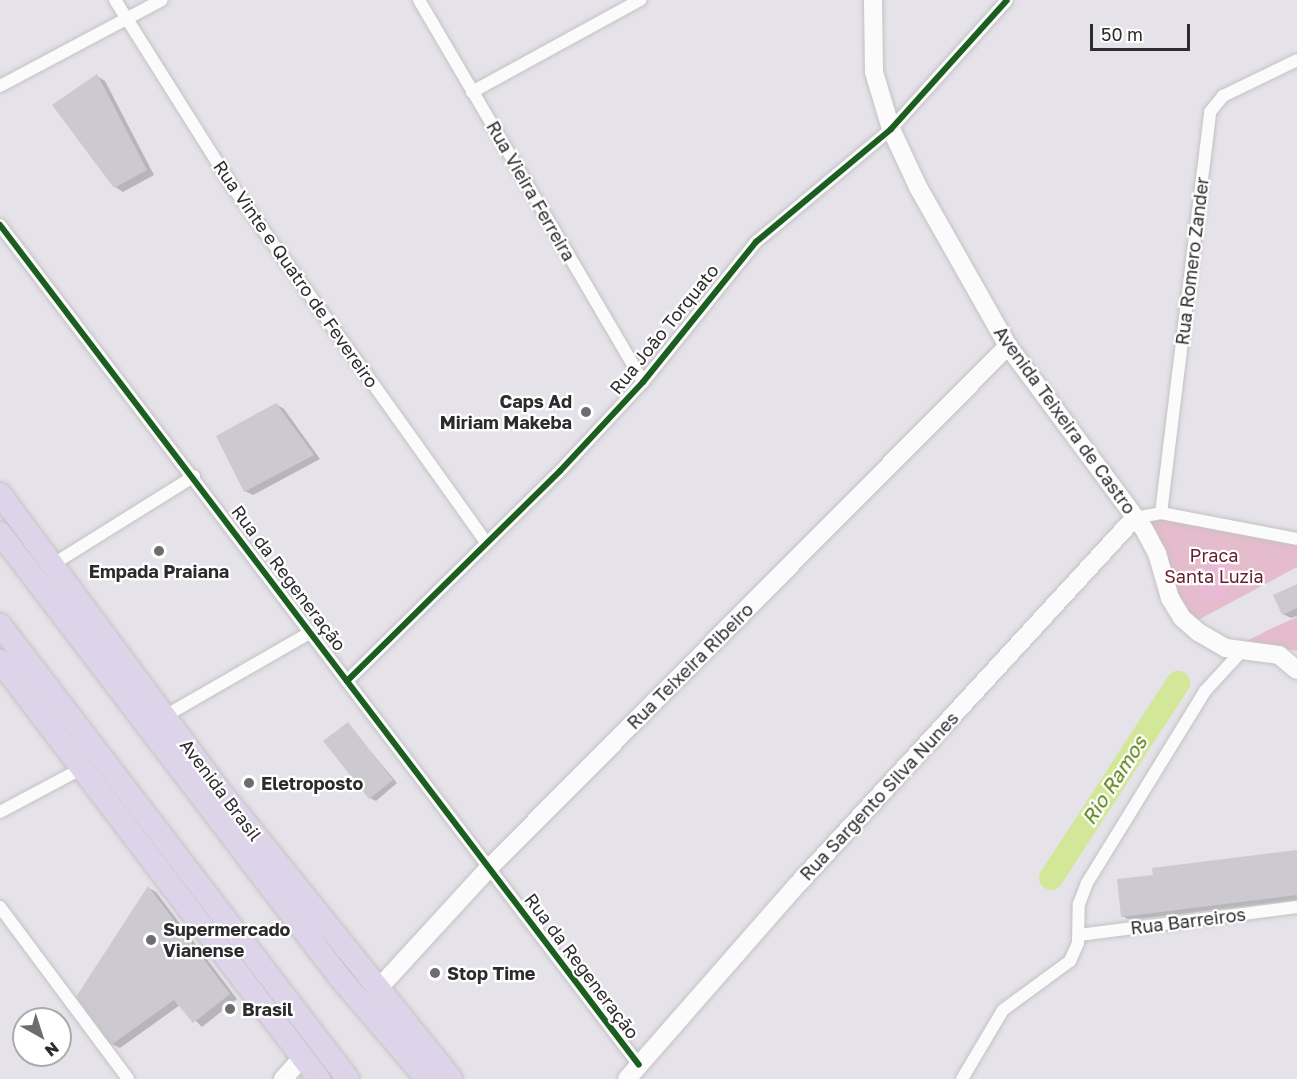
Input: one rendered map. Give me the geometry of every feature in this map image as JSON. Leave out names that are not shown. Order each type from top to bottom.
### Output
[{"type":"highway","name":"Avenida Brasil","points":[[0,494],[55,563],[223,795],[377,990],[452,1079]]},
{"type":"highway","points":[[0,516],[189,761],[223,795]]},
{"type":"highway","name":"Avenida Brasil","points":[[0,533],[342,979],[427,1079]]},
{"type":"highway","points":[[0,625],[348,1079]]},
{"type":"highway","points":[[0,661],[319,1079]]},
{"type":"highway","points":[[93,744],[144,851]]},
{"type":"street","name":"Rua Vinte e Quatro de Fevereiro","points":[[115,0],[126,21],[232,186],[486,542]]},
{"type":"street","points":[[0,86],[162,0]]},
{"type":"street","name":"Rua Vieira Ferreira","points":[[419,0],[643,382]]},
{"type":"street","points":[[472,92],[640,0]]},
{"type":"street","name":"Avenida Teixeira de Castro","points":[[873,0],[874,72],[891,129],[1008,346],[1135,518],[1157,553],[1170,598],[1182,618],[1198,632],[1241,652],[1288,656],[1297,670]]},
{"type":"street","name":"Rua João Torquato","points":[[347,681],[560,471],[643,382],[756,242],[891,129],[1006,0]]},
{"type":"street","name":"Rua Romero Zander","points":[[1161,513],[1210,112],[1218,99],[1297,60]]},
{"type":"street","name":"Rua da Regeneração","points":[[0,225],[194,476],[489,869],[633,1072]]},
{"type":"street","name":"Rua Teixeira Ribeiro","points":[[377,990],[489,869],[1008,346]]},
{"type":"street","points":[[55,563],[194,476]]},
{"type":"street","points":[[1135,518],[1161,513],[1297,539]]},
{"type":"street","name":"Rua Sargento Silva Nunes","points":[[633,1072],[798,884],[1135,518]]},
{"type":"street","points":[[165,716],[311,632]]},
{"type":"street","points":[[962,1079],[1003,1010],[1064,968],[1075,952],[1079,935],[1079,904],[1087,883],[1205,691],[1241,652]]},
{"type":"street","points":[[0,812],[81,769]]},
{"type":"street","points":[[0,907],[128,1079]]},
{"type":"street","name":"Rua Barreiros","points":[[1079,935],[1297,907]]},
{"type":"street","points":[[283,1079],[303,1057]]},
{"type":"green space","name":"Praca Santa Luzia","points":[[1145,517],[1297,537],[1297,567],[1198,620],[1191,617],[1176,592],[1163,545]]},
{"type":"green space","points":[[1209,550],[1236,557],[1225,601],[1198,595]]},
{"type":"green space","name":"Praca Santa Luzia","points":[[1297,617],[1297,651],[1247,641],[1270,629]]},
{"type":"building","points":[[97,74],[147,170],[114,188],[52,105]]},
{"type":"building","points":[[276,403],[314,455],[244,492],[216,436]]},
{"type":"building","points":[[1297,584],[1297,608],[1282,615],[1273,595]]},
{"type":"building","points":[[348,722],[393,780],[369,799],[323,741]]},
{"type":"building","points":[[1297,850],[1297,895],[1121,917],[1117,879],[1153,875],[1152,868]]},
{"type":"building","name":"Supermercado Vianense","points":[[148,886],[230,994],[193,1023],[174,1000],[111,1045],[76,997]]},
{"type":"waterway","name":"Rio Ramos","points":[[1051,878],[1178,683]]},
{"type":"cycle path","points":[[347,681],[560,471],[643,382],[756,242],[891,129],[1007,0]]},
{"type":"cycle path","points":[[0,225],[639,1065]]},
{"type":"place","name":"Caps Ad Miriam Makeba","points":[[586,412]]},
{"type":"place","name":"Empada Praiana","points":[[159,551]]},
{"type":"place","name":"Eletroposto","points":[[249,783]]},
{"type":"place","name":"Supermercado Vianense","points":[[151,940]]},
{"type":"place","name":"Stop Time","points":[[435,973]]},
{"type":"place","name":"Brasil","points":[[230,1009]]}]
